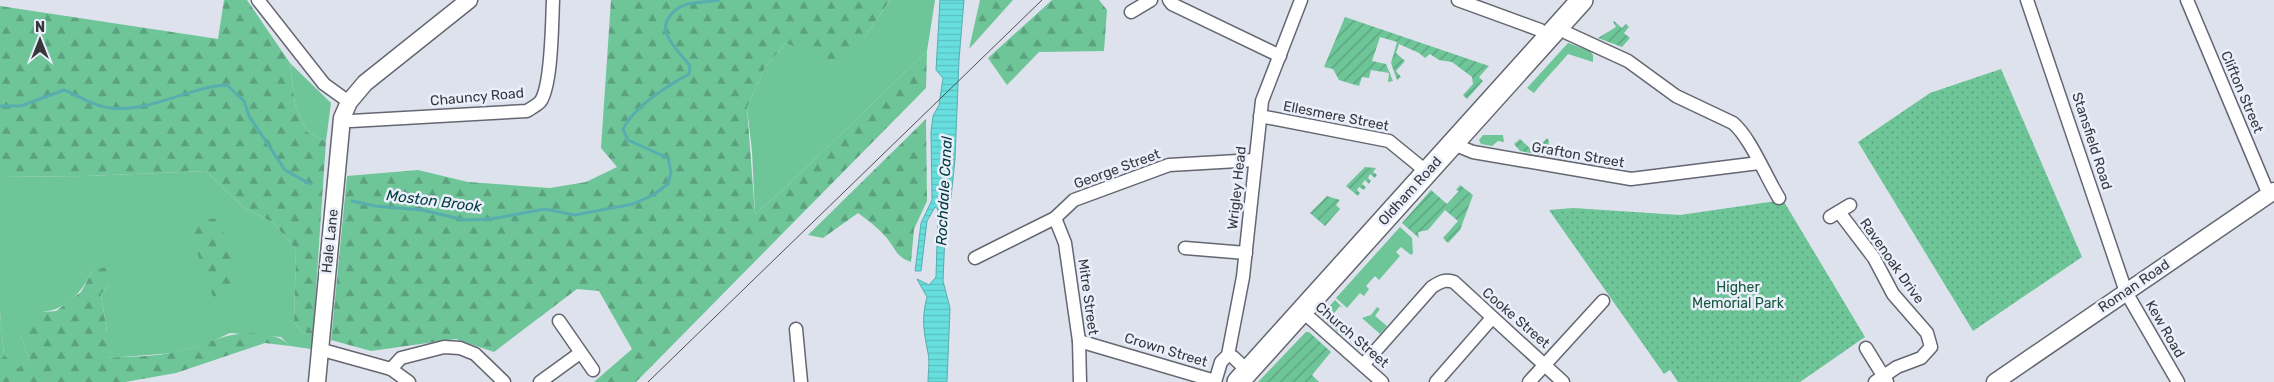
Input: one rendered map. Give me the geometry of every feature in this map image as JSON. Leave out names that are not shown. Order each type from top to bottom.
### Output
[{"type":"highway","name":"Oldham Road","points":[[1243,376],[1582,0]]},
{"type":"street","points":[[258,0],[324,84],[349,102]]},
{"type":"street","name":"Hale Lane","points":[[317,382],[342,118],[349,102],[365,83],[469,0]]},
{"type":"street","name":"Chauncy Road","points":[[342,118],[351,121],[527,111],[536,106],[541,101],[547,84],[553,0]]},
{"type":"street","points":[[1131,12],[1151,0]]},
{"type":"street","points":[[1169,0],[1172,4],[1280,56]]},
{"type":"street","name":"Wrigley Head","points":[[1215,381],[1221,362],[1228,355],[1243,277],[1262,101],[1301,0]]},
{"type":"street","points":[[1458,0],[1540,30],[1567,33],[1628,61],[1676,96],[1733,122],[1748,142],[1779,198]]},
{"type":"street","name":"Stansfield Road","points":[[2027,0],[2126,292]]},
{"type":"street","name":"Clifton Street","points":[[2187,0],[2271,193]]},
{"type":"street","name":"Ellesmere Street","points":[[1260,116],[1380,139],[1395,144],[1427,172]]},
{"type":"street","name":"Grafton Street","points":[[1454,142],[1473,152],[1631,180],[1759,163]]},
{"type":"street","name":"George Street","points":[[975,258],[1055,218],[1074,200],[1169,165],[1255,160]]},
{"type":"street","name":"Roman Road","points":[[1998,381],[2271,193]]},
{"type":"street","name":"Ravenoak Drive","points":[[1840,211],[1874,258],[1893,294],[1918,322],[1930,342],[1931,347],[1921,358],[1897,367],[1882,380]]},
{"type":"street","name":"Mitre Street","points":[[1055,218],[1065,243],[1079,341],[1080,382]]},
{"type":"street","points":[[1185,248],[1246,253]]},
{"type":"street","name":"Cooke Street","points":[[1363,365],[1432,287],[1440,281],[1446,280],[1454,282],[1492,318],[1546,364],[1563,382]]},
{"type":"street","name":"Kew Road","points":[[2126,292],[2178,382]]},
{"type":"street","points":[[1529,382],[1603,301]]},
{"type":"street","name":"Church Street","points":[[1302,311],[1382,382]]},
{"type":"street","points":[[1436,382],[1492,318]]},
{"type":"street","points":[[559,321],[593,370]]},
{"type":"street","points":[[796,329],[801,382]]},
{"type":"street","name":"Crown Street","points":[[1079,341],[1215,381]]},
{"type":"street","points":[[391,369],[401,358],[444,347],[460,348],[475,354],[504,382]]},
{"type":"street","points":[[1866,348],[1882,380]]},
{"type":"street","points":[[319,349],[391,369],[409,382]]},
{"type":"street","points":[[540,382],[580,353]]},
{"type":"street","points":[[1228,355],[1234,357],[1243,376]]},
{"type":"green space","points":[[224,0],[247,0],[290,63],[295,104],[307,132],[326,141],[313,334],[302,332],[294,322],[296,249],[272,222],[243,207],[206,171],[86,176],[0,177],[0,6],[218,39]]},
{"type":"green space","points":[[611,0],[890,0],[864,38],[833,62],[786,43],[765,67],[747,108],[755,214],[785,188],[927,51],[926,88],[636,382],[594,382],[632,349],[599,291],[577,289],[494,352],[456,339],[371,351],[331,340],[347,176],[418,170],[468,182],[550,188],[586,182],[617,167],[601,148]]},
{"type":"green space","points":[[890,0],[935,0],[927,51],[785,188],[755,214],[752,151],[747,108],[765,67],[786,43],[864,38]]},
{"type":"green space","points":[[980,0],[1013,0],[969,49]]},
{"type":"green space","points":[[1052,0],[1099,0],[1107,10],[1104,51],[1039,52],[1007,85],[988,58]]},
{"type":"green space","points":[[1345,17],[1489,66],[1479,77],[1483,81],[1467,99],[1463,95],[1473,84],[1472,77],[1452,62],[1439,60],[1430,54],[1425,58],[1419,53],[1399,44],[1396,53],[1405,61],[1396,71],[1401,77],[1397,80],[1391,63],[1397,42],[1380,37],[1372,61],[1386,64],[1393,81],[1388,82],[1389,73],[1371,70],[1369,78],[1362,77],[1359,86],[1339,80],[1333,69],[1324,67]]},
{"type":"green space","points":[[1614,21],[1622,28],[1626,24],[1629,27],[1624,33],[1630,38],[1622,47],[1598,38],[1616,27]]},
{"type":"green space","points":[[1568,43],[1590,51],[1593,55],[1593,62],[1568,54],[1534,93],[1527,88]]},
{"type":"green space","points":[[290,63],[331,103],[326,141],[307,132],[295,104]]},
{"type":"green space","points":[[2001,69],[2082,257],[1973,331],[1858,142],[1930,93]]},
{"type":"green space","points":[[926,119],[927,201],[914,229],[911,262],[899,255],[883,234],[858,213],[823,238],[808,235]]},
{"type":"green space","points":[[1483,135],[1503,135],[1504,142],[1498,141],[1492,146],[1481,144],[1479,140]]},
{"type":"green space","points":[[1547,138],[1549,141],[1547,156],[1520,151],[1514,144],[1520,139],[1534,152]]},
{"type":"green space","points":[[1365,167],[1376,168],[1373,172],[1377,175],[1375,178],[1370,174],[1368,178],[1371,181],[1369,184],[1365,180],[1362,184],[1366,187],[1364,190],[1359,187],[1357,190],[1360,193],[1358,196],[1346,186]]},
{"type":"green space","points":[[206,171],[243,207],[272,222],[296,249],[294,322],[302,332],[313,334],[311,349],[290,346],[281,337],[230,333],[211,342],[175,353],[107,358],[107,332],[101,294],[110,283],[93,270],[73,298],[60,307],[42,312],[21,337],[29,359],[18,369],[4,355],[0,312],[0,177],[86,176]]},
{"type":"green space","points":[[1460,185],[1473,195],[1460,230],[1448,243],[1443,238],[1458,221],[1445,210],[1428,230],[1418,232],[1419,238],[1402,223],[1431,190],[1447,204],[1459,191],[1456,190]]},
{"type":"green space","points":[[1327,196],[1340,200],[1336,205],[1340,209],[1325,226],[1310,213]]},
{"type":"green space","name":"Higher Memorial Park","points":[[1783,200],[1865,337],[1800,382],[1678,382],[1670,370],[1664,374],[1549,210],[1573,208],[1680,215]]},
{"type":"green space","points":[[192,218],[219,219],[231,257],[232,300],[215,302],[197,252]]},
{"type":"green space","points":[[1400,227],[1412,238],[1413,253],[1411,255],[1401,247],[1396,252],[1400,256],[1379,280],[1375,276],[1366,286],[1369,289],[1364,296],[1360,293],[1347,308],[1336,298]]},
{"type":"green space","points":[[112,266],[110,283],[101,294],[107,332],[107,358],[169,354],[231,335],[254,333],[274,336],[290,346],[265,343],[176,373],[125,382],[0,382],[0,312],[4,355],[18,368],[29,359],[21,337],[25,319],[42,312],[56,311],[81,292],[93,270]]},
{"type":"green space","points":[[1335,300],[1343,308],[1340,306],[1330,318],[1347,333],[1358,321],[1344,337],[1323,319],[1324,312]]},
{"type":"green space","points":[[1377,307],[1380,309],[1375,316],[1387,326],[1380,334],[1362,318],[1371,315]]},
{"type":"green space","points":[[1306,332],[1309,332],[1331,352],[1312,375],[1319,382],[1258,382]]},
{"type":"water","name":"Rochdale Canal","points":[[940,0],[964,0],[959,60],[955,159],[951,198],[946,211],[943,281],[950,308],[947,382],[928,382],[929,360],[924,332],[927,297],[917,279],[929,285],[936,277],[938,209],[935,207],[927,221],[921,271],[915,271],[921,223],[932,200],[931,132],[933,116],[939,105],[943,78],[936,70]]},
{"type":"waterway","name":"Moston Brook","points":[[352,201],[375,206],[422,210],[465,220],[491,219],[545,209],[575,215],[633,204],[653,195],[668,184],[671,172],[668,158],[628,140],[623,129],[635,112],[643,105],[671,84],[689,74],[690,66],[667,35],[666,25],[670,15],[678,8],[688,4],[719,0]]},
{"type":"waterway","name":"Moston Brook","points":[[0,106],[21,106],[64,90],[97,105],[125,109],[140,107],[198,90],[227,85],[244,101],[249,116],[285,170],[310,184]]},
{"type":"tram line","points":[[648,382],[1042,0]]}]
